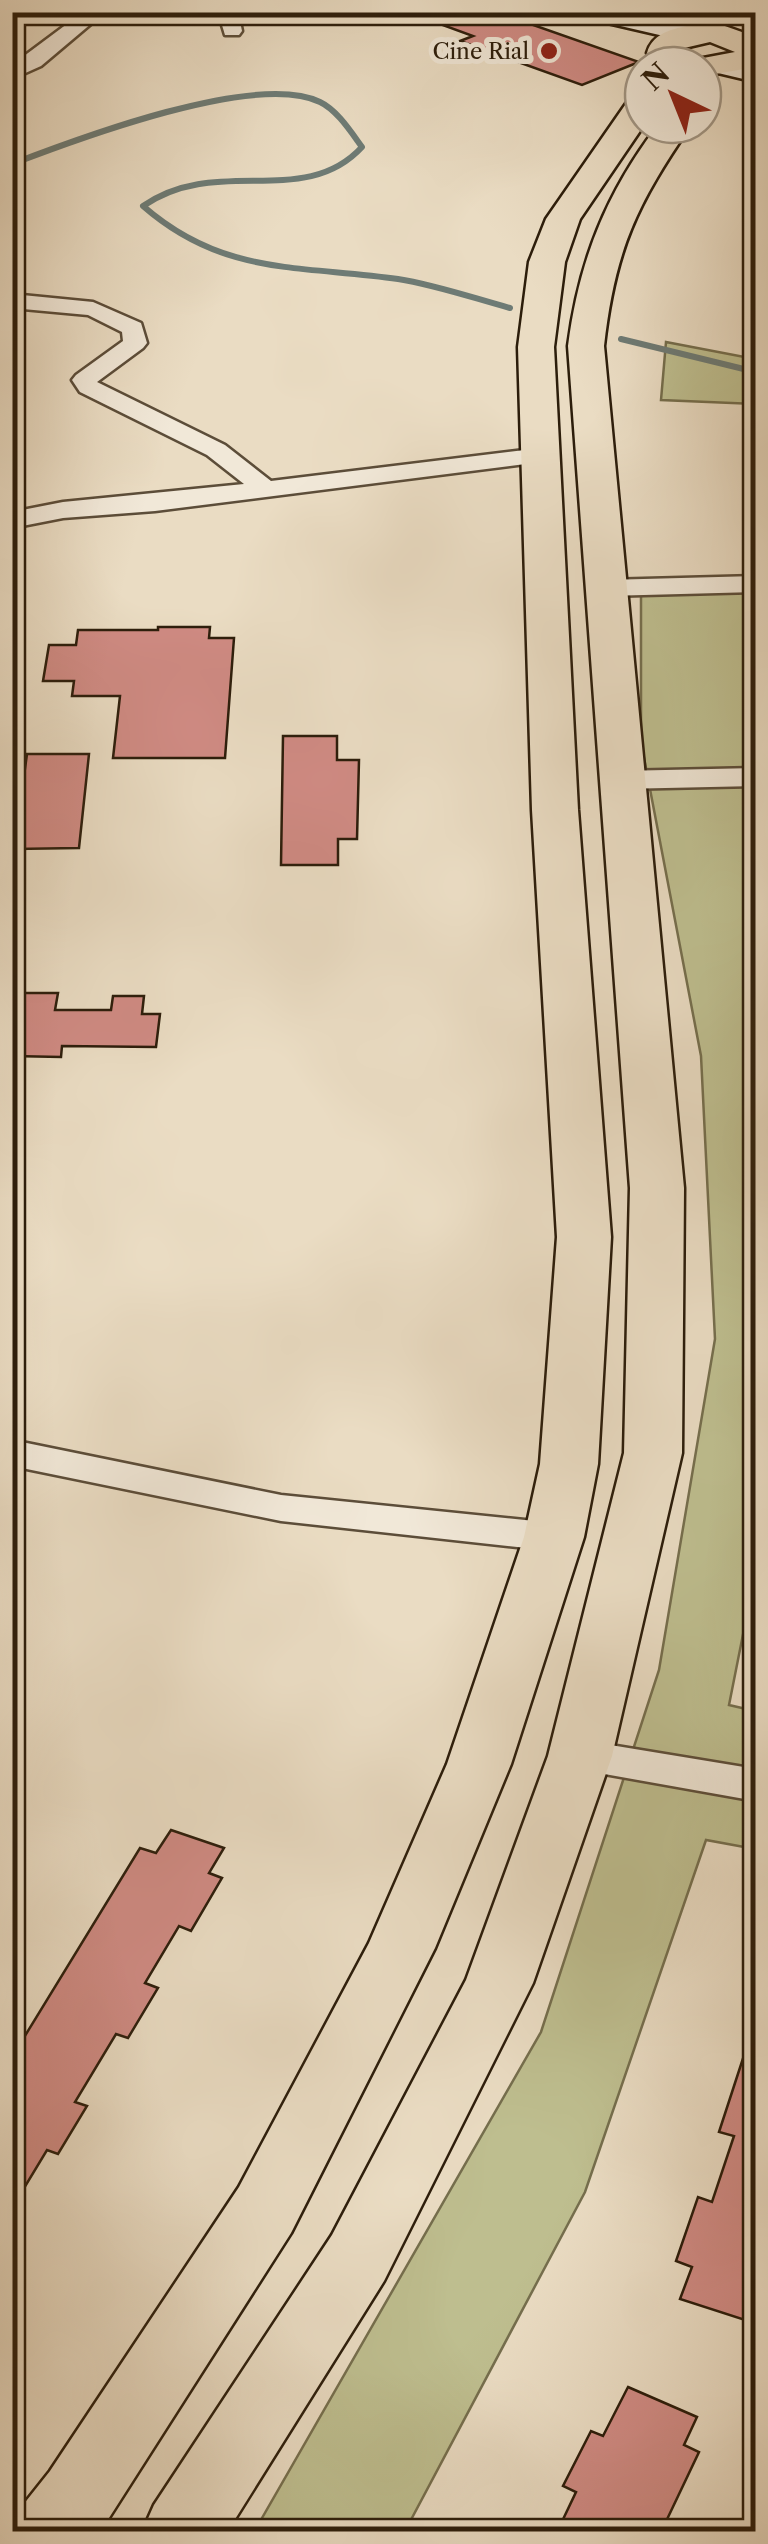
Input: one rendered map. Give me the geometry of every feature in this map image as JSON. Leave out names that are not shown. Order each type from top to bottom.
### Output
[{"type":"highway","points":[[50,2532],[78,2497],[265,2210],[401,1948],[478,1764],[554,1537],[569,1464],[584,1237],[555,810],[536,347],[547,262],[564,218],[630,145]]},
{"type":"highway","points":[[182,2532],[358,2258],[498,1982],[580,1756],[652,1453],[656,1188],[586,346],[590,306],[608,232],[627,193],[661,145]]},
{"type":"street","points":[[12,73],[34,62],[96,12]]},
{"type":"street","points":[[608,17],[679,45]]},
{"type":"street","points":[[12,301],[94,309],[133,328],[135,343],[84,380],[88,387],[216,450],[266,490]]},
{"type":"street","points":[[12,520],[63,510],[266,490],[541,455]]},
{"type":"street","points":[[606,588],[756,584]]},
{"type":"street","points":[[620,780],[756,777]]},
{"type":"street","points":[[12,1453],[279,1508],[422,1525],[489,1526],[554,1537]]},
{"type":"street","points":[[580,1756],[756,1785]]},
{"type":"green space","points":[[666,342],[755,359],[755,404],[661,400]]},
{"type":"green space","points":[[755,591],[756,804],[746,805],[756,873],[756,1569],[729,1705],[755,1711],[755,1849],[706,1840],[585,2192],[405,2531],[254,2532],[541,2032],[659,1670],[715,1339],[701,1056],[641,742],[641,594]]},
{"type":"building","name":"Cine Rial","points":[[419,12],[502,14],[623,56],[623,68],[582,85],[460,41],[473,36],[418,16]]},
{"type":"building","points":[[210,627],[209,638],[234,638],[225,758],[113,758],[120,696],[72,696],[74,681],[43,681],[49,645],[76,645],[78,630]]},
{"type":"building","points":[[283,736],[337,736],[337,760],[359,760],[357,839],[338,839],[338,865],[281,865]]},
{"type":"building","points":[[27,754],[89,754],[79,848],[14,849]]},
{"type":"building","points":[[12,993],[58,993],[55,1010],[111,1010],[113,996],[144,996],[142,1014],[160,1014],[156,1047],[62,1046],[61,1057],[12,1056]]},
{"type":"building","points":[[171,1830],[224,1848],[209,1873],[222,1878],[191,1931],[179,1926],[145,1983],[158,1988],[128,2038],[116,2034],[75,2102],[87,2106],[58,2154],[47,2150],[12,2208],[12,2057],[140,1848],[156,1853]]},
{"type":"building","points":[[750,2037],[756,2038],[756,2287],[745,2320],[680,2299],[692,2267],[676,2261],[698,2197],[712,2202],[734,2136],[719,2132]]},
{"type":"building","points":[[628,2387],[697,2417],[684,2445],[699,2452],[661,2532],[557,2532],[576,2492],[563,2486],[591,2431],[603,2436]]},
{"type":"waterway","points":[[12,164],[121,125],[212,101],[291,95],[320,102],[338,116],[362,147],[339,165],[287,180],[201,184],[172,191],[143,206],[173,229],[233,256],[263,264],[412,282],[510,308]]},
{"type":"waterway","points":[[621,339],[756,372]]},
{"type":"place","name":"Cine Rial","points":[[549,51]]}]
